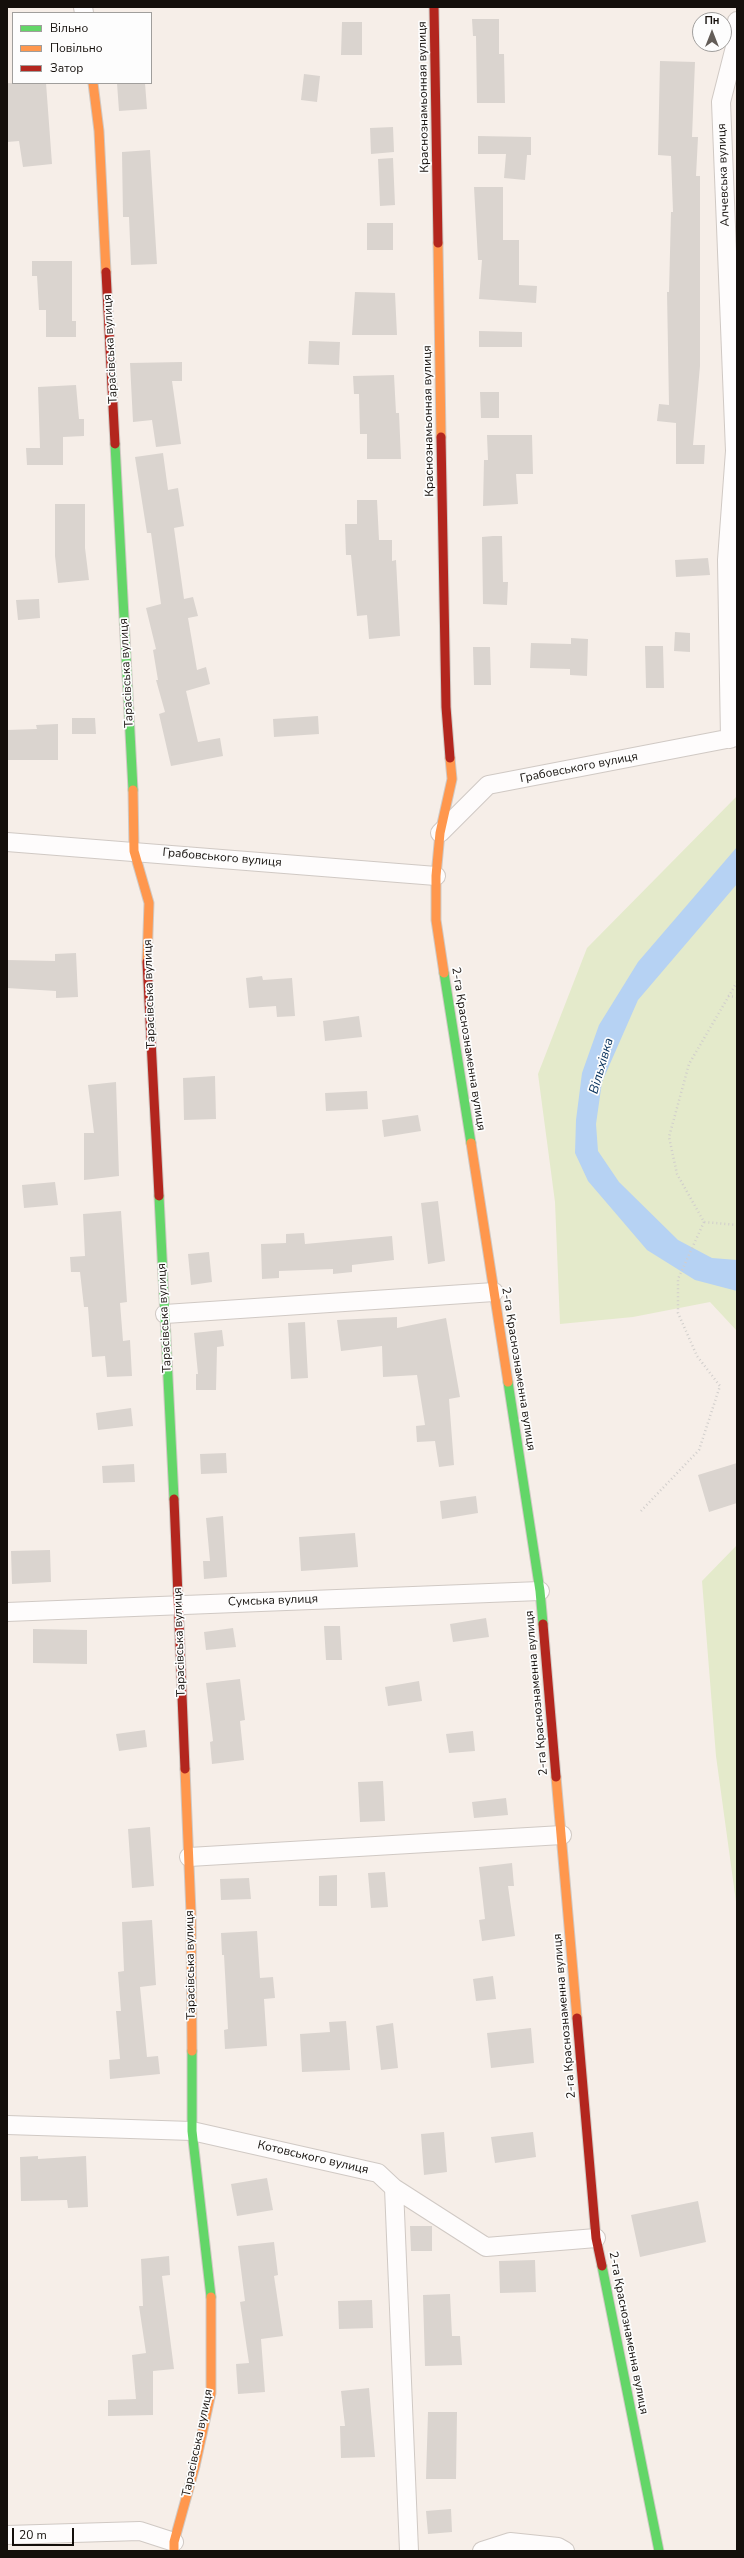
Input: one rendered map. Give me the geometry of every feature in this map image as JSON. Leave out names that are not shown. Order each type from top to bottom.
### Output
[{"type":"street","name":"Краснознамьонная вулиця","points":[[434,7],[446,707],[452,779],[440,833]]},
{"type":"street","name":"Алчевська вулиця","points":[[734,738],[732,560],[735,451],[721,102],[735,46],[737,21]]},
{"type":"street","name":"Тарасівська вулиця","points":[[93,84],[101,155],[133,782],[134,851],[149,903],[147,954],[179,1605],[189,1856],[192,2131],[212,2307],[211,2393],[195,2466],[174,2547]]},
{"type":"street","name":"Грабовського вулиця","points":[[440,833],[488,785],[734,738]]},
{"type":"street","name":"2-га Краснознаменна вулиця","points":[[440,833],[436,876],[436,920],[540,1591],[596,2238],[659,2551]]},
{"type":"street","name":"Грабовського вулиця","points":[[7,842],[436,876]]},
{"type":"street","points":[[165,1314],[494,1292]]},
{"type":"street","name":"Сумська вулиця","points":[[7,1612],[540,1591]]},
{"type":"street","points":[[189,1856],[562,1835]]},
{"type":"street","name":"Котовського вулиця","points":[[7,2125],[192,2131],[378,2173],[394,2188],[486,2247],[596,2238]]},
{"type":"street","points":[[394,2188],[409,2551]]},
{"type":"street","points":[[7,2535],[140,2532],[174,2547]]},
{"type":"street","points":[[482,2551],[510,2542],[558,2547],[565,2551]]},
{"type":"path","points":[[704,1222],[677,1174],[669,1137],[689,1064],[737,982]]},
{"type":"path","points":[[728,996],[737,997]]},
{"type":"path","points":[[704,1222],[737,1225]]},
{"type":"path","points":[[641,1511],[699,1450],[720,1386],[697,1356],[678,1313],[678,1279],[704,1222]]},
{"type":"green space","points":[[737,796],[737,1331],[710,1302],[633,1317],[560,1324],[555,1202],[538,1074],[587,948]]},
{"type":"green space","points":[[737,1545],[737,1909],[716,1756],[702,1581]]},
{"type":"water","name":"Вільхівка","points":[[737,847],[737,884],[638,1000],[602,1082],[596,1124],[598,1151],[619,1182],[678,1240],[712,1258],[737,1260],[737,1291],[695,1280],[647,1250],[588,1181],[575,1153],[576,1120],[582,1073],[599,1025],[638,962]]},
{"type":"building","points":[[472,19],[499,19],[499,54],[504,54],[505,103],[477,103],[476,36],[473,36]]},
{"type":"building","points":[[342,22],[362,22],[362,55],[341,55]]},
{"type":"building","points":[[660,61],[695,62],[692,137],[698,137],[696,176],[700,176],[700,366],[693,445],[705,445],[704,464],[676,464],[676,423],[657,421],[659,404],[669,405],[667,292],[669,292],[671,212],[673,212],[671,156],[658,155]]},
{"type":"building","points":[[304,74],[320,76],[317,102],[301,100]]},
{"type":"building","points":[[7,83],[46,84],[52,164],[23,167],[19,141],[7,142]]},
{"type":"building","points":[[117,84],[145,84],[147,109],[119,111]]},
{"type":"building","points":[[393,127],[394,152],[371,154],[370,128]]},
{"type":"building","points":[[478,136],[531,137],[531,155],[527,155],[525,180],[504,178],[506,154],[478,154]]},
{"type":"building","points":[[150,150],[157,264],[131,265],[129,217],[123,217],[122,152]]},
{"type":"building","points":[[393,158],[395,205],[380,206],[378,159]]},
{"type":"building","points":[[474,187],[503,187],[503,240],[519,240],[519,285],[537,286],[536,303],[479,299],[482,260],[478,260]]},
{"type":"building","points":[[367,223],[393,223],[393,250],[367,250]]},
{"type":"building","points":[[32,261],[72,261],[72,321],[76,321],[76,337],[46,337],[46,310],[39,310],[37,276],[32,276]]},
{"type":"building","points":[[355,292],[395,293],[397,335],[352,335]]},
{"type":"building","points":[[479,331],[522,332],[522,347],[479,347]]},
{"type":"building","points":[[309,341],[340,342],[339,365],[308,364]]},
{"type":"building","points":[[182,362],[182,381],[172,381],[181,444],[156,447],[152,420],[133,422],[130,363]]},
{"type":"building","points":[[394,375],[396,413],[399,413],[401,459],[367,459],[367,434],[360,434],[359,394],[354,394],[353,376]]},
{"type":"building","points":[[76,385],[79,419],[84,419],[84,436],[63,437],[63,465],[27,465],[26,448],[40,448],[38,387]]},
{"type":"building","points":[[480,392],[499,392],[499,418],[481,418]]},
{"type":"building","points":[[487,435],[532,435],[533,474],[516,474],[518,504],[483,506],[484,460],[488,460]]},
{"type":"building","points":[[163,453],[168,490],[178,488],[184,526],[174,528],[184,599],[193,597],[198,616],[188,618],[197,670],[206,667],[210,684],[186,691],[198,742],[220,738],[223,756],[171,766],[159,714],[165,712],[156,680],[158,680],[153,650],[156,649],[146,608],[161,604],[151,533],[147,533],[135,457]]},
{"type":"building","points":[[357,500],[377,500],[379,540],[392,540],[392,561],[396,560],[400,636],[369,639],[367,615],[357,616],[351,555],[346,555],[345,524],[357,524]]},
{"type":"building","points":[[55,504],[85,504],[85,548],[89,580],[58,583],[55,556]]},
{"type":"building","points":[[502,536],[503,582],[508,582],[507,605],[483,604],[482,537]]},
{"type":"building","points":[[708,558],[710,575],[676,577],[675,560]]},
{"type":"building","points":[[39,599],[40,618],[18,620],[16,600]]},
{"type":"building","points":[[675,632],[690,633],[690,652],[674,651]]},
{"type":"building","points":[[571,638],[588,639],[587,676],[570,675],[570,669],[530,668],[531,643],[571,644]]},
{"type":"building","points":[[645,646],[663,646],[664,688],[646,688]]},
{"type":"building","points":[[473,647],[490,647],[491,685],[474,685]]},
{"type":"building","points":[[318,716],[319,734],[274,737],[273,719]]},
{"type":"building","points":[[72,718],[95,718],[96,734],[72,734]]},
{"type":"building","points":[[58,724],[58,760],[7,760],[7,730],[37,729],[36,725]]},
{"type":"building","points":[[76,953],[78,997],[56,998],[56,991],[7,988],[7,960],[55,961],[55,954]]},
{"type":"building","points":[[262,976],[263,980],[292,978],[295,1016],[277,1017],[276,1006],[249,1008],[246,978]]},
{"type":"building","points":[[359,1016],[362,1037],[325,1041],[323,1021]]},
{"type":"building","points":[[215,1076],[216,1119],[184,1120],[183,1078]]},
{"type":"building","points":[[116,1082],[119,1176],[84,1180],[84,1133],[94,1133],[88,1085]]},
{"type":"building","points":[[367,1091],[368,1109],[326,1111],[325,1093]]},
{"type":"building","points":[[418,1115],[421,1131],[384,1137],[382,1120]]},
{"type":"building","points":[[55,1182],[58,1205],[24,1208],[22,1185]]},
{"type":"building","points":[[438,1201],[445,1261],[428,1264],[421,1203]]},
{"type":"building","points":[[121,1211],[127,1302],[120,1303],[123,1341],[130,1340],[132,1376],[107,1377],[105,1356],[92,1357],[88,1307],[84,1307],[80,1272],[71,1272],[70,1257],[85,1256],[83,1214]]},
{"type":"building","points":[[304,1233],[305,1244],[392,1236],[394,1260],[352,1265],[352,1272],[333,1274],[333,1269],[279,1271],[279,1278],[262,1279],[261,1244],[286,1243],[286,1234]]},
{"type":"building","points":[[209,1252],[212,1282],[191,1285],[188,1254]]},
{"type":"building","points":[[397,1317],[397,1328],[446,1318],[460,1397],[449,1399],[454,1465],[439,1467],[435,1441],[417,1442],[416,1426],[425,1425],[417,1375],[383,1377],[382,1346],[341,1351],[337,1320]]},
{"type":"building","points":[[305,1322],[308,1378],[291,1379],[288,1323]]},
{"type":"building","points":[[222,1330],[224,1346],[217,1347],[216,1390],[196,1390],[196,1374],[198,1374],[194,1333]]},
{"type":"building","points":[[131,1408],[133,1426],[98,1430],[96,1413]]},
{"type":"building","points":[[226,1453],[227,1473],[201,1474],[200,1454]]},
{"type":"building","points":[[737,1463],[737,1503],[709,1512],[698,1475]]},
{"type":"building","points":[[134,1464],[135,1482],[103,1483],[102,1466]]},
{"type":"building","points":[[476,1496],[478,1513],[442,1519],[440,1501]]},
{"type":"building","points":[[223,1516],[227,1577],[204,1579],[203,1561],[210,1561],[206,1518]]},
{"type":"building","points":[[355,1533],[358,1567],[301,1571],[299,1537]]},
{"type":"building","points":[[50,1550],[51,1582],[12,1584],[11,1551]]},
{"type":"building","points":[[486,1618],[489,1637],[453,1642],[450,1624]]},
{"type":"building","points":[[324,1626],[340,1626],[342,1660],[326,1660]]},
{"type":"building","points":[[233,1628],[236,1647],[206,1650],[204,1632]]},
{"type":"building","points":[[33,1629],[87,1630],[87,1664],[33,1663]]},
{"type":"building","points":[[240,1679],[245,1720],[240,1721],[244,1760],[212,1764],[210,1742],[213,1741],[206,1683]]},
{"type":"building","points":[[419,1681],[422,1701],[388,1706],[385,1687]]},
{"type":"building","points":[[145,1730],[147,1747],[119,1751],[116,1734]]},
{"type":"building","points":[[473,1731],[475,1751],[449,1753],[446,1734]]},
{"type":"building","points":[[383,1781],[385,1821],[360,1822],[358,1782]]},
{"type":"building","points":[[506,1798],[508,1815],[474,1818],[472,1802]]},
{"type":"building","points":[[150,1827],[154,1886],[132,1888],[128,1829]]},
{"type":"building","points":[[512,1863],[514,1886],[508,1886],[515,1936],[482,1941],[479,1920],[485,1919],[479,1867]]},
{"type":"building","points":[[385,1872],[388,1907],[371,1908],[368,1873]]},
{"type":"building","points":[[337,1875],[337,1906],[319,1906],[319,1876]]},
{"type":"building","points":[[249,1878],[251,1899],[221,1900],[220,1879]]},
{"type":"building","points":[[152,1920],[156,1985],[140,1987],[147,2057],[158,2056],[160,2074],[110,2079],[109,2060],[120,2059],[116,2011],[121,2011],[118,1972],[124,1971],[122,1922]]},
{"type":"building","points":[[257,1931],[260,1978],[273,1977],[275,1998],[264,1999],[267,2046],[225,2049],[224,2030],[228,2029],[224,1955],[222,1955],[221,1933]]},
{"type":"building","points":[[493,1976],[496,1999],[476,2001],[473,1979]]},
{"type":"building","points":[[346,2021],[350,2070],[302,2072],[300,2034],[330,2032],[329,2022]]},
{"type":"building","points":[[393,2023],[398,2068],[381,2070],[376,2026]]},
{"type":"building","points":[[531,2028],[534,2063],[491,2068],[487,2033]]},
{"type":"building","points":[[444,2132],[447,2172],[424,2175],[421,2134]]},
{"type":"building","points":[[533,2132],[536,2157],[495,2163],[491,2137]]},
{"type":"building","points":[[38,2156],[38,2159],[86,2156],[88,2207],[68,2208],[67,2200],[21,2201],[20,2157]]},
{"type":"building","points":[[267,2178],[273,2210],[237,2216],[231,2184]]},
{"type":"building","points":[[698,2201],[706,2242],[640,2257],[631,2215]]},
{"type":"building","points":[[410,2226],[432,2226],[432,2251],[411,2251]]},
{"type":"building","points":[[274,2242],[278,2275],[274,2276],[283,2336],[261,2339],[265,2392],[238,2394],[236,2364],[249,2363],[240,2302],[245,2301],[238,2246]]},
{"type":"building","points":[[169,2256],[170,2275],[162,2276],[174,2369],[153,2371],[153,2415],[108,2416],[108,2400],[136,2399],[132,2355],[146,2353],[139,2306],[143,2306],[141,2259]]},
{"type":"building","points":[[535,2260],[536,2292],[500,2293],[499,2261]]},
{"type":"building","points":[[450,2294],[452,2336],[460,2336],[462,2365],[425,2366],[423,2295]]},
{"type":"building","points":[[372,2300],[373,2328],[339,2329],[338,2301]]},
{"type":"building","points":[[369,2388],[375,2457],[341,2458],[340,2426],[345,2426],[341,2391]]},
{"type":"building","points":[[428,2412],[457,2412],[456,2479],[426,2479]]},
{"type":"building","points":[[451,2509],[452,2532],[428,2534],[426,2511]]},
{"type":"traffic: fast","points":[[115,444],[133,790]]},
{"type":"traffic: fast","points":[[444,973],[471,1143]]},
{"type":"traffic: fast","points":[[159,1196],[174,1499]]},
{"type":"traffic: fast","points":[[508,1382],[540,1591],[543,1624]]},
{"type":"traffic: fast","points":[[192,2051],[192,2131],[211,2297]]},
{"type":"traffic: fast","points":[[602,2266],[659,2551]]},
{"type":"traffic: slow","points":[[93,84],[99,131],[106,272]]},
{"type":"traffic: slow","points":[[438,243],[441,437]]},
{"type":"traffic: slow","points":[[444,973],[436,920],[436,876],[440,833],[452,779],[450,758]]},
{"type":"traffic: slow","points":[[133,790],[134,851],[149,903],[147,962]]},
{"type":"traffic: slow","points":[[471,1143],[508,1382]]},
{"type":"traffic: slow","points":[[185,1769],[191,1913],[192,2051]]},
{"type":"traffic: slow","points":[[556,1777],[577,2018]]},
{"type":"traffic: slow","points":[[174,2551],[174,2542],[195,2466],[211,2393],[211,2297]]},
{"type":"traffic: jam","points":[[434,7],[438,243]]},
{"type":"traffic: jam","points":[[106,272],[115,444]]},
{"type":"traffic: jam","points":[[441,437],[446,707],[450,758]]},
{"type":"traffic: jam","points":[[147,962],[159,1196]]},
{"type":"traffic: jam","points":[[174,1499],[185,1769]]},
{"type":"traffic: jam","points":[[543,1624],[556,1777]]},
{"type":"traffic: jam","points":[[577,2018],[596,2238],[602,2266]]}]
